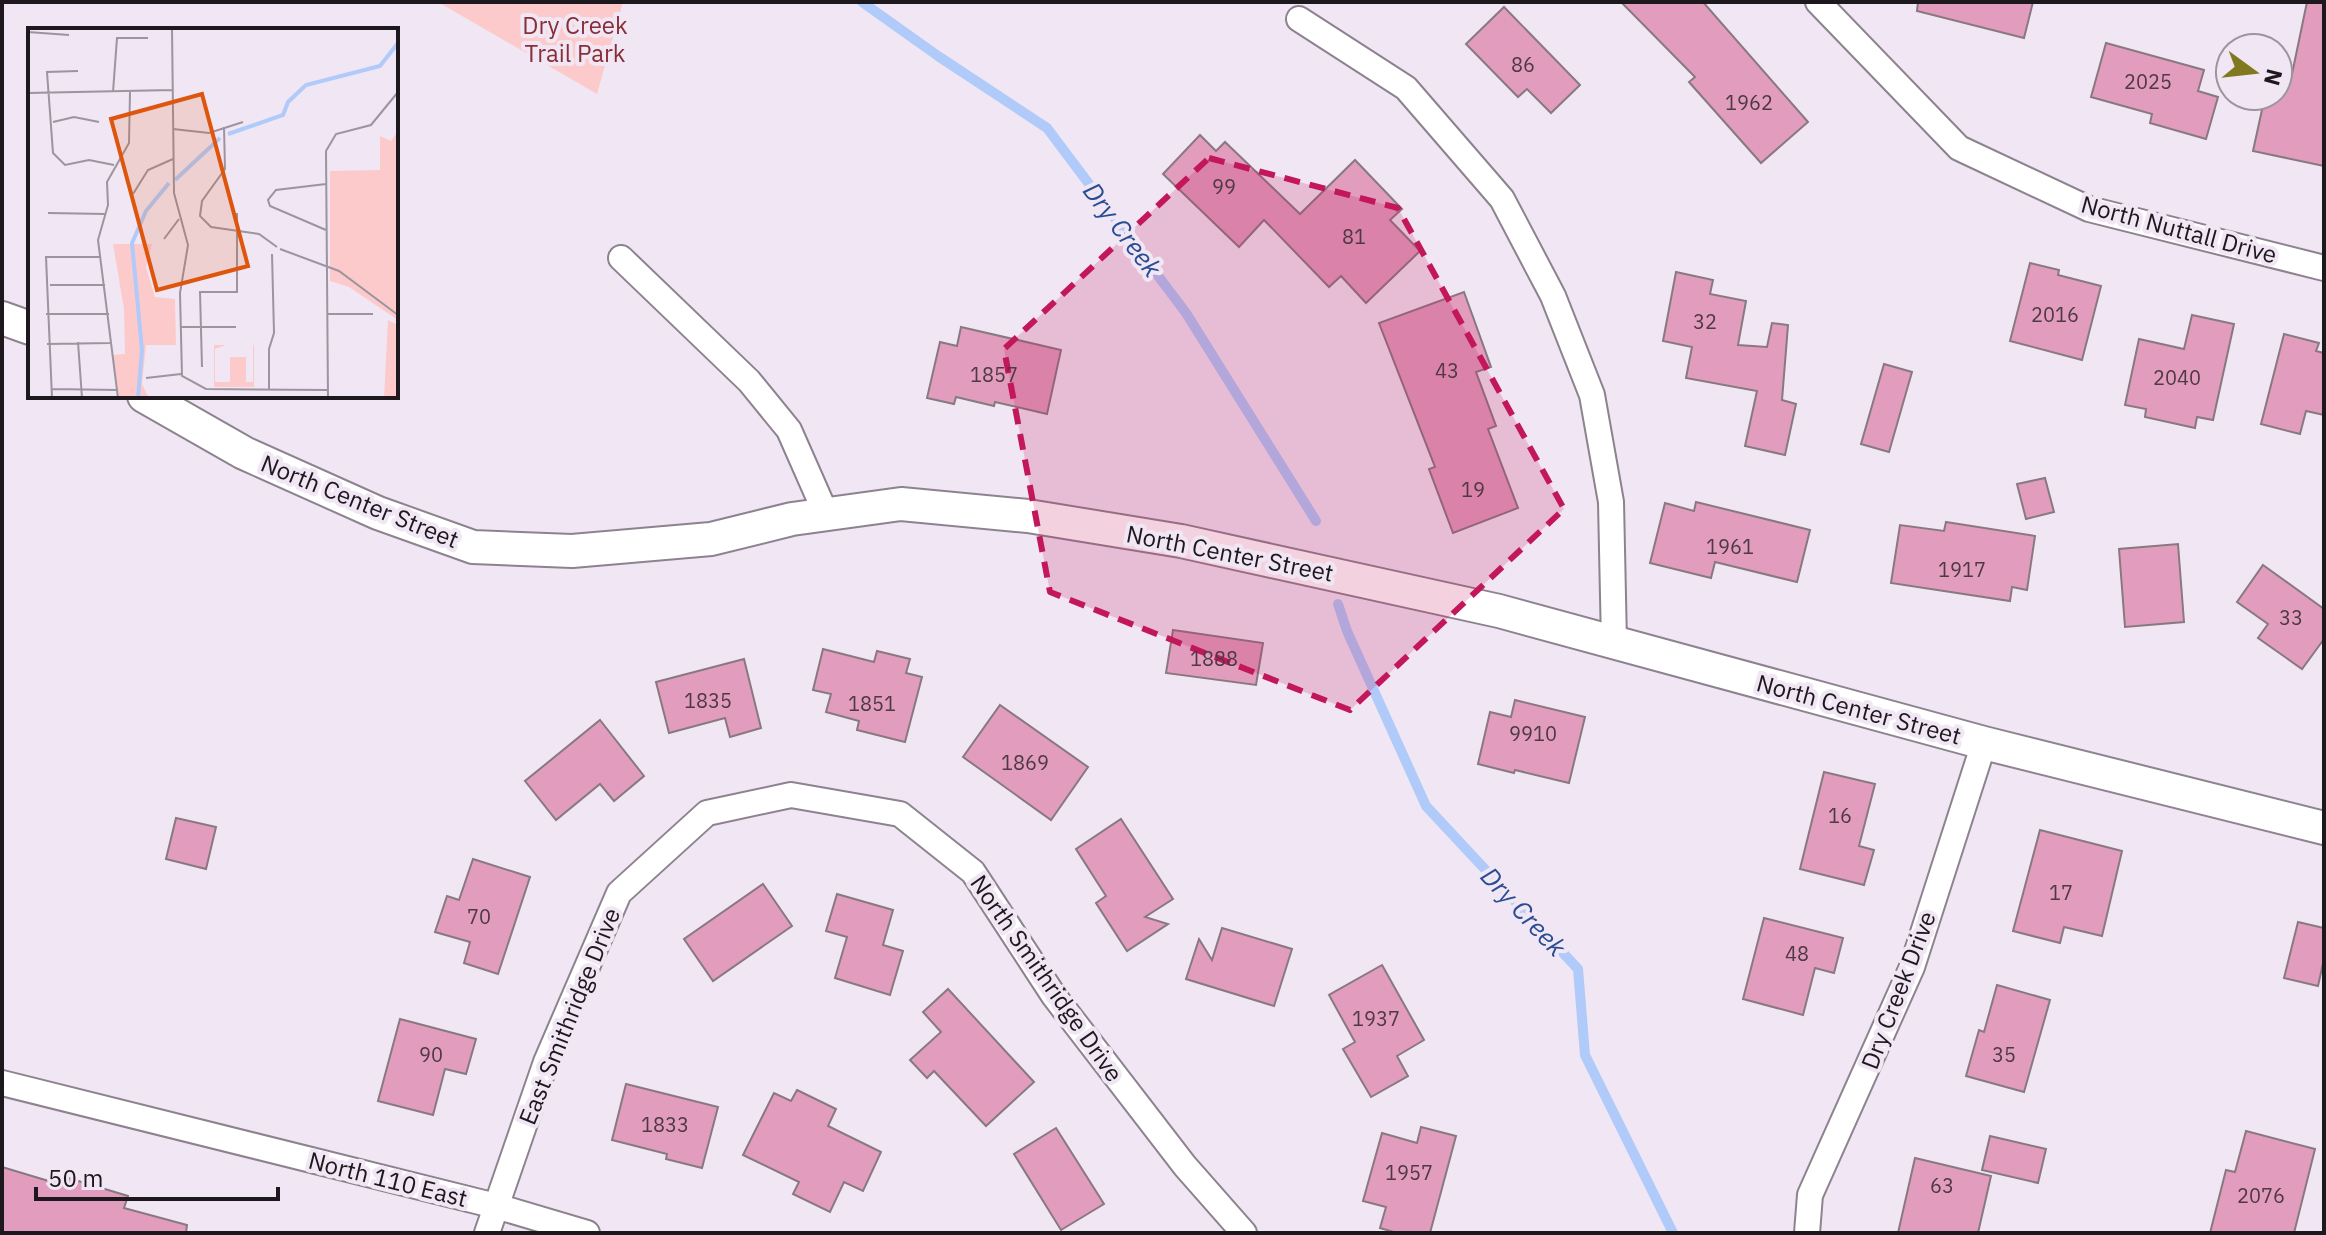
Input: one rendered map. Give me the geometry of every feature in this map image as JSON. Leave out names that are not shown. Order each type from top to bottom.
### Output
[{"type":"street","name":"North Nuttall Drive","points":[[1818,2],[1959,148],[2089,209],[2324,268]]},
{"type":"street","points":[[1299,19],[1406,88],[1502,199],[1553,296],[1592,395],[1606,472],[1611,502],[1614,643]]},
{"type":"street","points":[[621,258],[749,381],[789,430],[826,514]]},
{"type":"street","points":[[2,318],[28,327]]},
{"type":"street","name":"North Center Street","points":[[148,398],[244,453],[378,513],[473,547],[572,551],[711,539],[792,519],[901,504],[1044,518],[1181,541],[1499,611],[1984,743],[2324,828]]},
{"type":"street","name":"Dry Creek Drive","points":[[1807,1233],[1810,1195],[1912,967],[1984,743]]},
{"type":"street","name":"North Smithridge Drive","points":[[707,813],[791,795],[900,814],[973,872],[1054,996],[1185,1166],[1244,1233]]},
{"type":"street","name":"East Smithridge Drive","points":[[487,1233],[546,1062],[619,893],[707,813]]},
{"type":"street","name":"North 110 East","points":[[2,1083],[496,1206],[587,1233]]},
{"type":"highlighted area","points":[[1209,158],[1398,208],[1564,509],[1350,710],[1050,592],[1004,349]]},
{"type":"green space","name":"Dry Creek Trail Park","points":[[438,2],[623,2],[597,94]]},
{"type":"building","points":[[1621,2],[1703,2],[1808,122],[1761,163],[1689,82],[1695,77]]},
{"type":"building","points":[[1918,2],[2033,2],[2024,38],[1917,11]]},
{"type":"building","points":[[2307,2],[2324,2],[2324,166],[2253,151],[2262,112],[2294,112],[2294,64]]},
{"type":"building","points":[[1504,7],[1580,85],[1551,113],[1527,89],[1518,97],[1466,44]]},
{"type":"building","points":[[2106,43],[2204,70],[2198,91],[2214,96],[2214,111],[2206,139],[2150,123],[2152,114],[2091,97]]},
{"type":"building","points":[[1200,135],[1216,151],[1225,142],[1300,214],[1355,160],[1402,209],[1390,220],[1420,251],[1366,303],[1341,276],[1329,287],[1264,220],[1239,247],[1163,174]]},
{"type":"building","points":[[2030,263],[2059,270],[2058,275],[2101,286],[2082,360],[2010,341]]},
{"type":"building","points":[[1676,272],[1713,280],[1710,294],[1746,301],[1738,345],[1767,347],[1772,323],[1788,325],[1782,400],[1796,404],[1785,455],[1745,446],[1757,391],[1686,378],[1692,347],[1663,341]]},
{"type":"building","points":[[1464,292],[1491,367],[1476,372],[1496,426],[1488,429],[1518,508],[1453,533],[1429,469],[1435,467],[1379,323]]},
{"type":"building","points":[[2192,315],[2234,324],[2213,420],[2197,417],[2195,428],[2145,417],[2146,409],[2125,405],[2139,339],[2184,349]]},
{"type":"building","points":[[961,327],[1061,350],[1047,414],[995,402],[994,406],[956,397],[954,404],[927,398],[940,342],[957,346]]},
{"type":"building","points":[[2284,334],[2319,343],[2316,351],[2324,353],[2324,415],[2306,411],[2300,434],[2261,424]]},
{"type":"building","points":[[1884,364],[1912,372],[1889,452],[1861,444]]},
{"type":"building","points":[[2045,478],[2054,512],[2026,519],[2017,484]]},
{"type":"building","points":[[1696,502],[1810,530],[1797,582],[1715,562],[1711,578],[1650,563],[1665,503],[1694,511]]},
{"type":"building","points":[[1946,522],[2035,536],[2027,590],[2012,587],[2010,601],[1891,583],[1900,525],[1944,531]]},
{"type":"building","points":[[2178,544],[2184,622],[2125,627],[2119,549]]},
{"type":"building","points":[[2263,565],[2324,609],[2324,639],[2302,669],[2258,638],[2268,624],[2237,602]]},
{"type":"building","points":[[1173,630],[1263,643],[1256,685],[1166,673]]},
{"type":"building","points":[[823,649],[874,662],[877,651],[910,659],[906,673],[922,677],[905,742],[857,730],[859,721],[826,712],[831,694],[813,690]]},
{"type":"building","points":[[744,659],[761,728],[730,737],[725,718],[669,733],[656,682]]},
{"type":"building","points":[[1515,700],[1585,717],[1569,783],[1478,764],[1490,712],[1511,717]]},
{"type":"building","points":[[1000,705],[1088,767],[1051,820],[963,757]]},
{"type":"building","points":[[600,720],[644,776],[614,801],[600,784],[556,820],[525,781]]},
{"type":"building","points":[[1824,772],[1875,784],[1859,846],[1874,850],[1864,885],[1800,869]]},
{"type":"building","points":[[176,818],[216,827],[206,869],[166,859]]},
{"type":"building","points":[[1121,819],[1173,899],[1145,917],[1168,924],[1127,951],[1096,903],[1106,896],[1076,849]]},
{"type":"building","points":[[2040,830],[2122,851],[2102,936],[2064,927],[2060,943],[2013,931]]},
{"type":"building","points":[[473,859],[530,877],[498,974],[464,963],[470,942],[435,932],[447,896],[459,900]]},
{"type":"building","points":[[763,884],[792,926],[713,981],[684,939]]},
{"type":"building","points":[[837,894],[893,910],[883,945],[903,951],[890,995],[835,978],[847,937],[826,931]]},
{"type":"building","points":[[1764,918],[1843,938],[1834,973],[1815,968],[1803,1015],[1743,999]]},
{"type":"building","points":[[2298,922],[2324,928],[2324,959],[2318,986],[2284,978]]},
{"type":"building","points":[[1222,928],[1292,949],[1274,1006],[1186,979],[1199,939],[1212,960]]},
{"type":"building","points":[[1382,965],[1424,1040],[1397,1056],[1408,1076],[1371,1097],[1343,1049],[1355,1042],[1329,995]]},
{"type":"building","points":[[1997,985],[2050,1000],[2024,1092],[1966,1076],[1979,1030],[1984,1032]]},
{"type":"building","points":[[948,989],[1034,1082],[986,1126],[934,1071],[927,1078],[910,1060],[941,1032],[923,1012]]},
{"type":"building","points":[[400,1019],[476,1039],[466,1074],[445,1069],[433,1115],[378,1101]]},
{"type":"building","points":[[626,1084],[718,1107],[702,1168],[666,1159],[667,1154],[612,1140]]},
{"type":"building","points":[[797,1090],[836,1109],[828,1126],[881,1152],[863,1191],[844,1182],[830,1212],[793,1194],[799,1182],[743,1155],[774,1093],[791,1101]]},
{"type":"building","points":[[1421,1127],[1456,1136],[1430,1233],[1397,1233],[1380,1228],[1386,1207],[1363,1201],[1382,1133],[1417,1143]]},
{"type":"building","points":[[1056,1128],[1104,1204],[1061,1230],[1014,1154]]},
{"type":"building","points":[[2246,1131],[2315,1149],[2294,1233],[2210,1233],[2226,1170],[2235,1172]]},
{"type":"building","points":[[1990,1136],[2046,1149],[2038,1183],[1982,1170]]},
{"type":"building","points":[[1915,1158],[1991,1176],[1978,1233],[1898,1233]]},
{"type":"building","points":[[2,1167],[62,1185],[65,1177],[128,1196],[124,1208],[187,1225],[186,1233],[2,1233]]},
{"type":"waterway","name":"Dry Creek","points":[[862,2],[1047,128],[1186,313],[1316,521]]},
{"type":"waterway","name":"Dry Creek","points":[[1338,604],[1347,631],[1426,806],[1578,969],[1585,1055],[1673,1233]]}]
